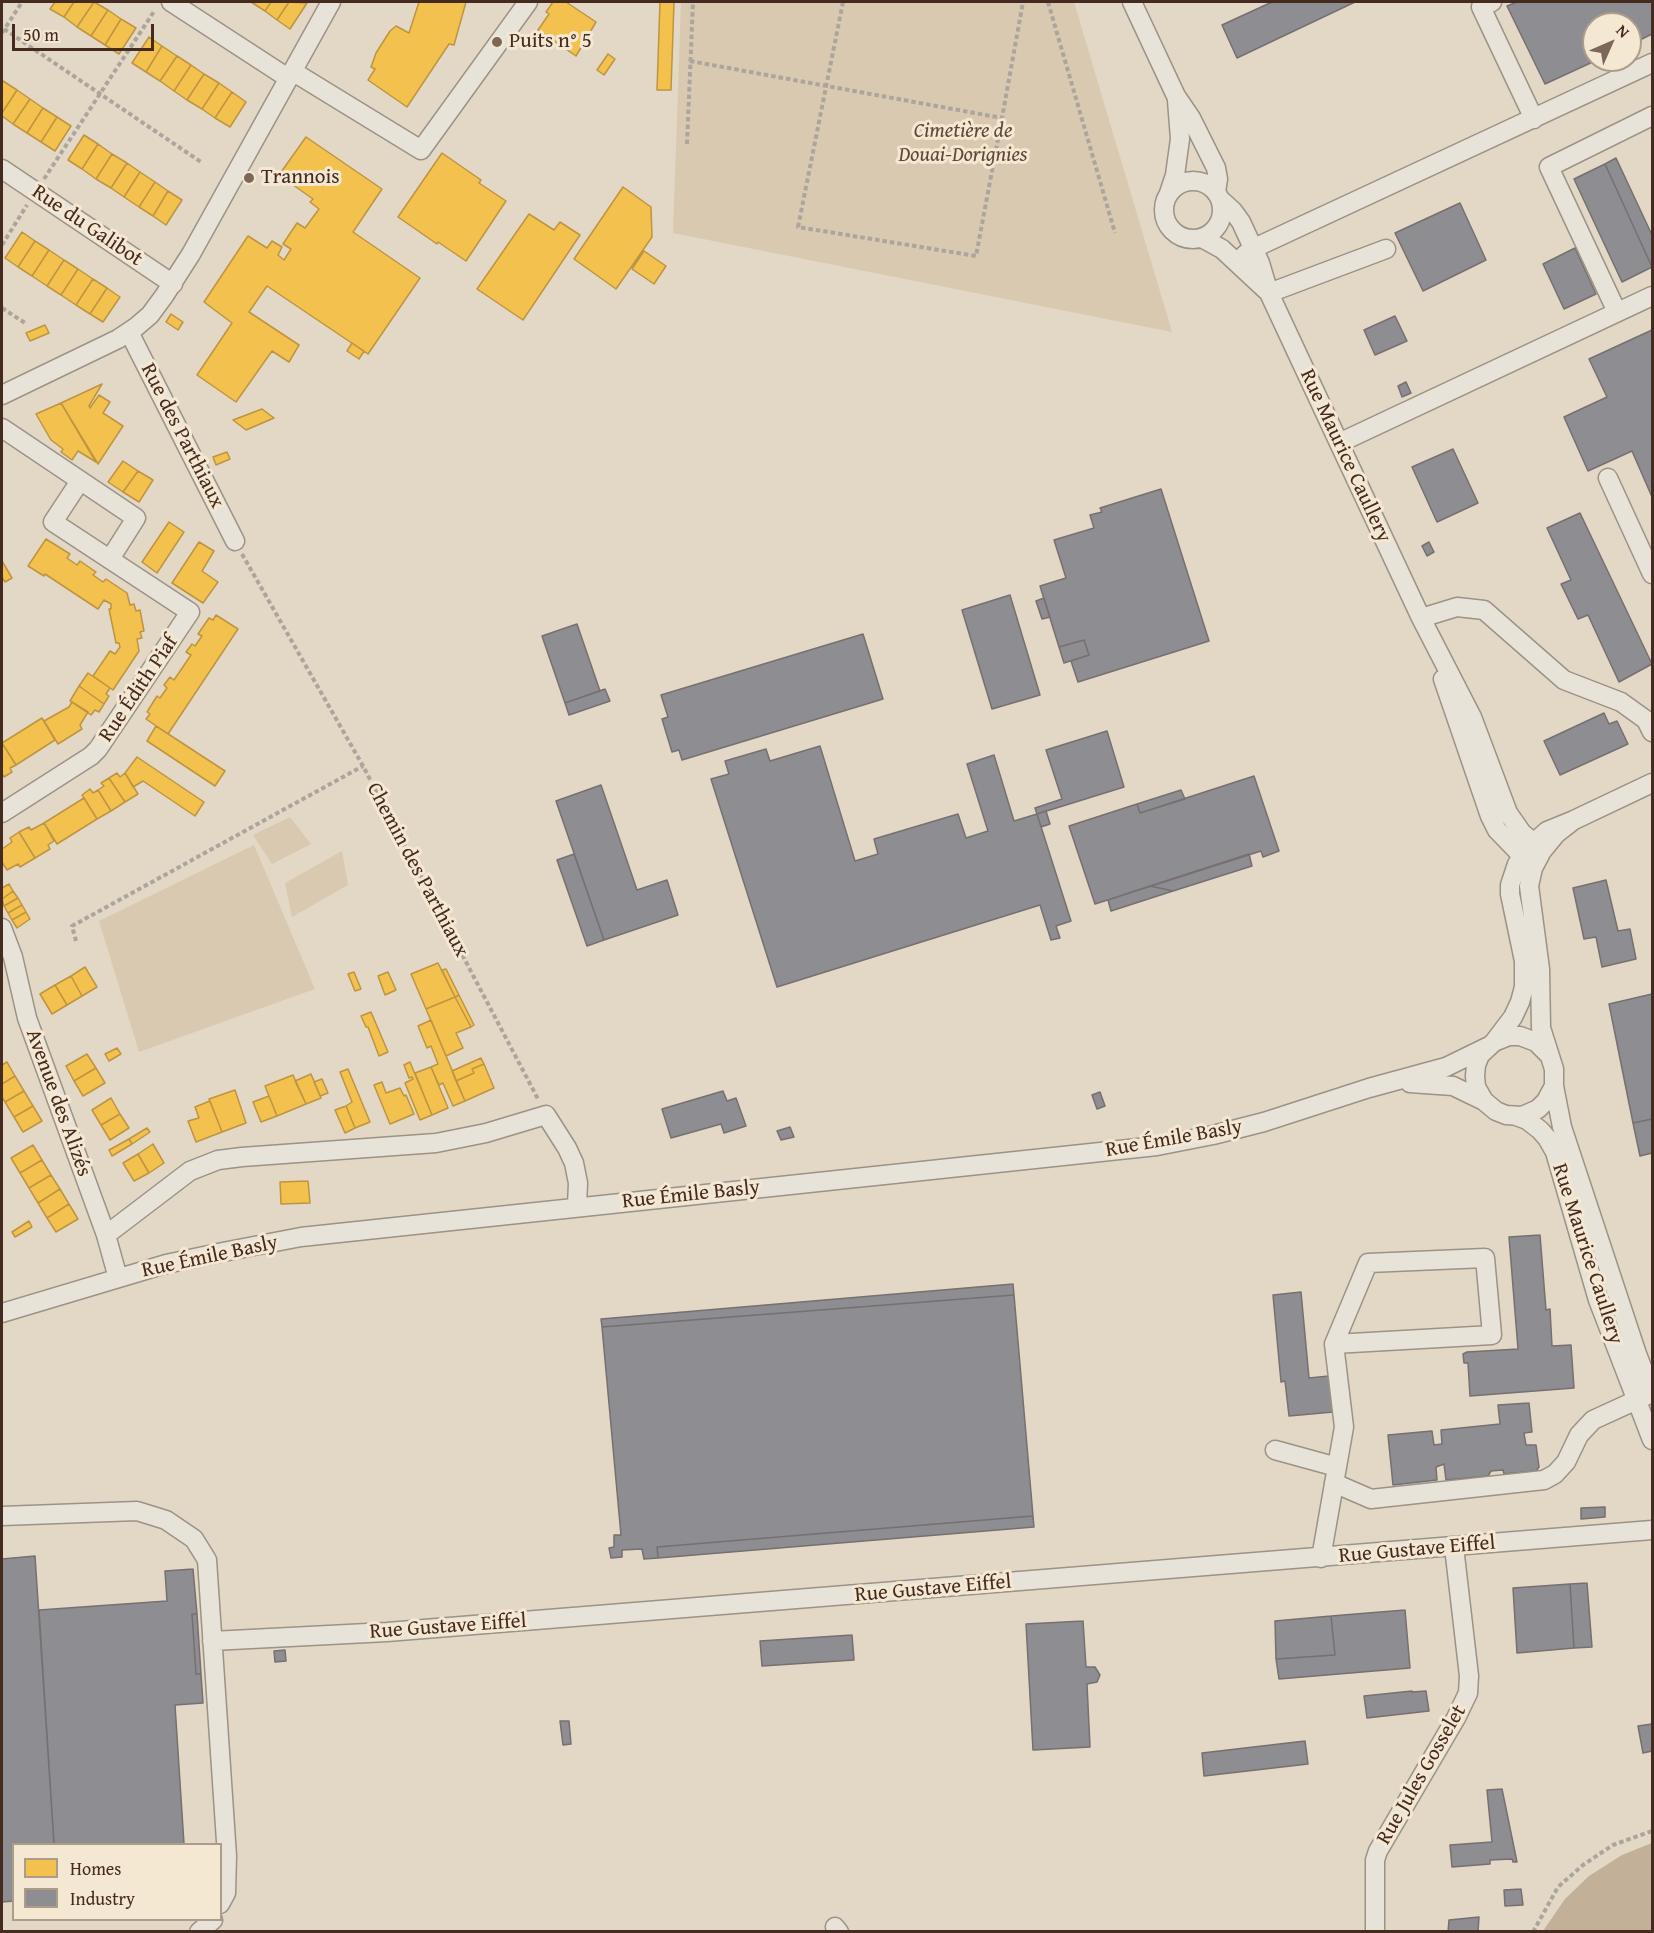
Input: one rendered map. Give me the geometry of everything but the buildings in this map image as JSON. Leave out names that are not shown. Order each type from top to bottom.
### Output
[{"type":"street","points":[[171,2],[421,150],[528,2]]},
{"type":"street","points":[[2,395],[129,332],[150,315],[191,254],[331,2]]},
{"type":"street","name":"Rue Maurice Caullery","points":[[1132,2],[1176,96],[1191,118],[1216,168],[1223,210],[1220,224],[1214,231],[1202,238]]},
{"type":"street","points":[[1492,2],[1481,7],[1534,118]]},
{"type":"street","points":[[1237,262],[1253,248],[1653,63]]},
{"type":"street","name":"Rue Maurice Caullery","points":[[1176,96],[1180,133],[1175,175],[1164,210],[1169,227],[1184,238],[1202,238],[1217,245],[1269,293]]},
{"type":"street","points":[[1617,312],[1549,167],[1653,116]]},
{"type":"street","name":"Rue du Galibot","points":[[2,169],[173,284]]},
{"type":"street","name":"Rue Maurice Caullery","points":[[1169,193],[1179,184],[1192,181],[1206,183],[1237,214],[1253,248],[1269,293],[1339,443],[1421,618],[1472,717],[1508,813],[1532,854],[1529,897],[1540,969],[1541,1028],[1547,1053],[1554,1069],[1554,1086],[1563,1127],[1637,1354],[1647,1396],[1653,1440]]},
{"type":"street","points":[[1269,293],[1386,249]]},
{"type":"street","points":[[1339,443],[1653,296]]},
{"type":"street","name":"Rue des Parthiaux","points":[[129,332],[235,541]]},
{"type":"street","points":[[2,428],[136,518],[110,559]]},
{"type":"street","points":[[1608,478],[1653,574]]},
{"type":"street","name":"Rue Édith Piaf","points":[[2,813],[91,756],[98,749],[190,612],[53,522],[80,481]]},
{"type":"street","points":[[1421,618],[1457,607],[1484,610],[1564,680],[1621,702],[1646,720],[1653,732]]},
{"type":"street","points":[[1484,1101],[1476,1087],[1474,1076],[1478,1060],[1513,1017],[1524,987],[1524,961],[1510,894],[1512,876],[1532,854],[1574,820],[1653,783]]},
{"type":"street","name":"Avenue des Alizés","points":[[2,928],[7,959],[106,1235],[118,1278]]},
{"type":"street","points":[[1491,1044],[1509,1036],[1520,1036],[1536,1042],[1547,1053]]},
{"type":"street","name":"Rue Émile Basly","points":[[2,1313],[118,1278],[223,1251],[301,1237],[1157,1146],[1247,1127],[1446,1066],[1491,1044]]},
{"type":"street","name":"Rue Émile Basly","points":[[1382,1084],[1415,1082],[1444,1084],[1462,1089],[1484,1101]]},
{"type":"street","points":[[1516,1116],[1533,1112],[1542,1105],[1554,1086]]},
{"type":"street","name":"Rue Maurice Caullery","points":[[1484,1101],[1496,1111],[1527,1120],[1540,1130],[1555,1152],[1598,1300],[1647,1396]]},
{"type":"street","points":[[106,1235],[190,1171],[218,1160],[436,1143],[486,1133],[546,1115],[574,1163],[578,1183],[577,1206]]},
{"type":"street","points":[[1321,1558],[1344,1427],[1334,1344],[1368,1263],[1485,1258],[1492,1335],[1334,1344]]},
{"type":"street","points":[[1275,1450],[1336,1475],[1371,1499],[1544,1480],[1556,1474],[1566,1462],[1579,1435],[1593,1420],[1647,1396]]},
{"type":"street","points":[[2,1516],[137,1511],[166,1520],[194,1539],[207,1560],[227,1856],[226,1893],[222,1900]]},
{"type":"street","name":"Rue Gustave Eiffel","points":[[213,1641],[387,1632],[1653,1530]]},
{"type":"street","name":"Rue Jules Gosselet","points":[[1375,1932],[1375,1860],[1378,1851],[1456,1718],[1468,1693],[1469,1676],[1454,1547]]},
{"type":"street","points":[[199,1932],[212,1921]]},
{"type":"path","points":[[22,2],[3,31],[201,162]]},
{"type":"path","points":[[2,244],[161,2]]},
{"type":"path","points":[[687,144],[693,2]]},
{"type":"path","points":[[843,2],[798,227],[976,255],[1023,2]]},
{"type":"path","points":[[1048,2],[1115,233]]},
{"type":"path","points":[[690,60],[1002,118]]},
{"type":"path","points":[[2,308],[25,323]]},
{"type":"path","name":"Chemin des Parthiaux","points":[[235,541],[363,766],[546,1115]]},
{"type":"path","points":[[76,942],[72,926],[363,766]]},
{"type":"path","points":[[1533,1932],[1558,1887],[1583,1865],[1613,1845],[1653,1831]]},
{"type":"green space","name":"Cimetière de Douai-Dorignies","points":[[681,2],[1074,2],[1172,332],[673,233]]},
{"type":"green space","points":[[290,817],[311,844],[272,864],[253,835]]},
{"type":"green space","points":[[254,845],[315,989],[139,1052],[99,921]]},
{"type":"green space","points":[[342,851],[348,885],[292,917],[285,883]]},
{"type":"shaded area","points":[[1652,1843],[1652,1931],[1543,1931],[1565,1899],[1589,1876],[1622,1855]]},
{"type":"place","name":"Puits n° 5","points":[[497,42]]},
{"type":"place","name":"Trannois","points":[[249,178]]}]
